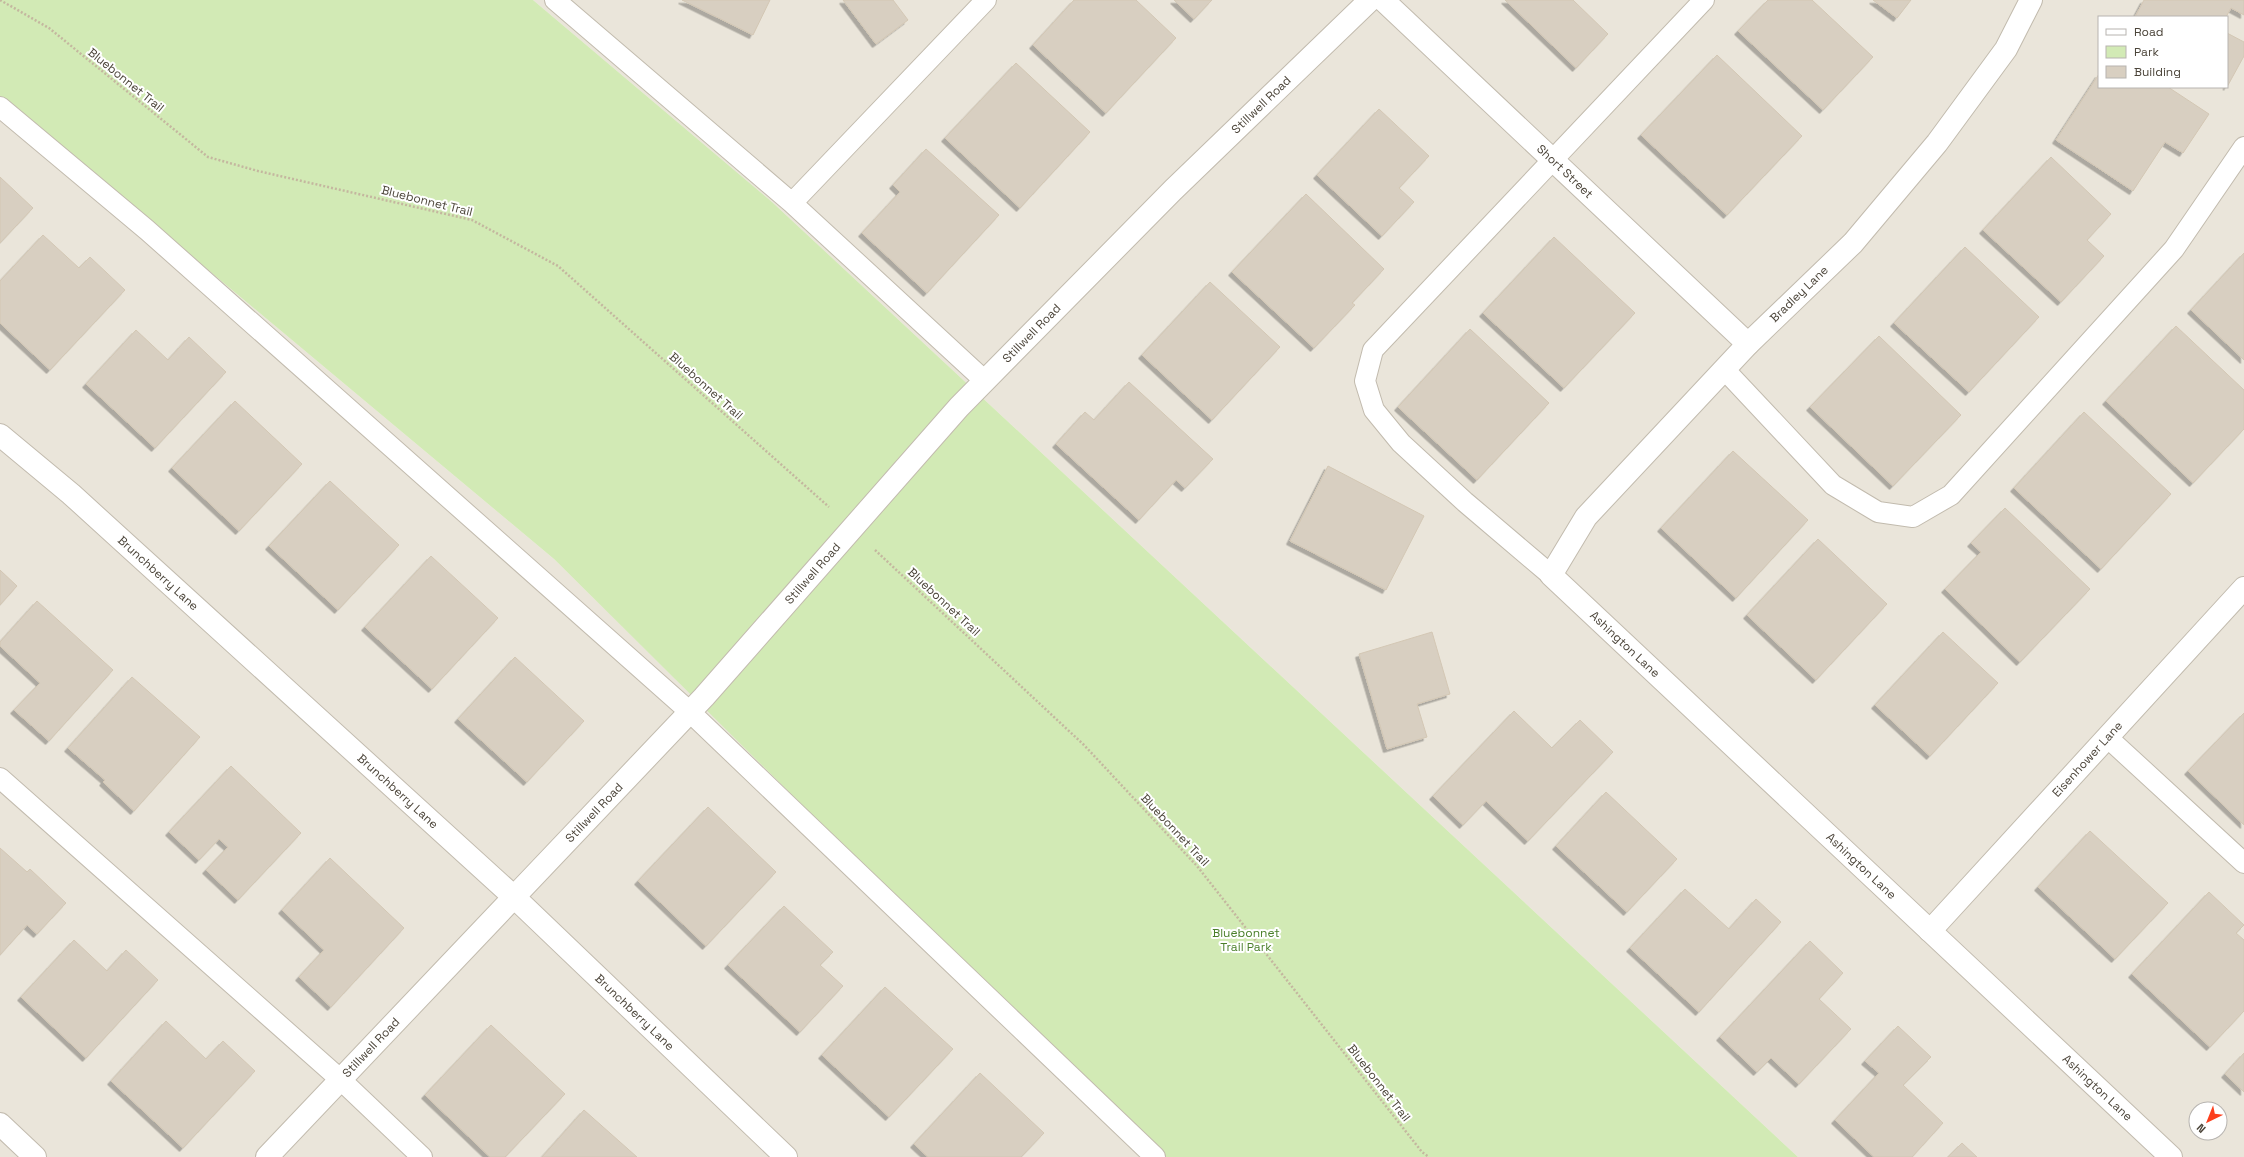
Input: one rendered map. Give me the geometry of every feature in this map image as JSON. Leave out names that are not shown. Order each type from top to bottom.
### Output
[{"type":"street","name":"Stillwell Road","points":[[267,1157],[690,712],[856,522],[985,381],[1173,190],[1370,0]]},
{"type":"street","name":"Short Street","points":[[1383,0],[1748,344]]},
{"type":"street","name":"Bradley Lane","points":[[1551,575],[1586,517],[1748,344],[1853,243],[1937,143],[2006,49],[2032,0]]},
{"type":"street","name":"Brunchberry Lane","points":[[0,435],[77,500],[514,897],[786,1157]]},
{"type":"street","name":"Ashington Lane","points":[[1551,575],[2171,1157]]},
{"type":"street","name":"Eisenhower Lane","points":[[1930,930],[2244,588]]},
{"type":"street","points":[[0,1124],[35,1157]]},
{"type":"lane","points":[[555,0],[792,203],[985,381]]},
{"type":"lane","points":[[792,203],[986,0]]},
{"type":"lane","points":[[1551,575],[1465,502],[1401,443],[1374,410],[1365,380],[1373,350],[1704,0]]},
{"type":"lane","points":[[0,107],[147,230],[690,712],[1155,1157]]},
{"type":"lane","points":[[1724,369],[1833,485],[1878,512],[1913,517],[1951,495],[2174,249],[2244,147]]},
{"type":"lane","points":[[2107,737],[2244,862]]},
{"type":"lane","points":[[0,778],[341,1080],[422,1157]]},
{"type":"path","name":"Bluebonnet Trail","points":[[0,0],[49,28],[208,157],[258,172],[472,220],[558,266],[830,507]]},
{"type":"path","name":"Bluebonnet Trail","points":[[872,548],[1084,745],[1197,866],[1422,1152],[1429,1157]]},
{"type":"shaded area","points":[[533,0],[2244,0],[2244,1157],[1798,1157],[772,202]]},
{"type":"shaded area","points":[[0,96],[554,559],[1158,1157],[0,1157]]},
{"type":"green space","name":"Bluebonnet Trail Park","points":[[0,0],[533,0],[772,202],[1798,1157],[1157,1157],[554,559],[0,96]]},
{"type":"building","points":[[682,0],[770,0],[753,35]]},
{"type":"building","points":[[843,0],[893,0],[908,20],[876,44]]},
{"type":"building","points":[[1074,0],[1136,0],[1176,38],[1106,113],[1033,45]]},
{"type":"building","points":[[1174,0],[1212,0],[1194,19]]},
{"type":"building","points":[[1505,0],[1573,0],[1608,34],[1576,68]]},
{"type":"building","points":[[1768,0],[1812,0],[1873,57],[1823,110],[1738,31]]},
{"type":"building","points":[[1873,0],[1911,0],[1897,18]]},
{"type":"building","points":[[2144,0],[2244,0],[2244,15],[2231,8],[2227,16],[2136,16]]},
{"type":"building","points":[[2228,34],[2244,42],[2244,56],[2228,85]]},
{"type":"building","points":[[1717,55],[1802,136],[1727,215],[1641,135]]},
{"type":"building","points":[[1016,63],[1090,132],[1020,208],[945,138]]},
{"type":"building","points":[[2098,76],[2098,88],[2170,88],[2209,114],[2183,153],[2165,142],[2133,191],[2056,140]]},
{"type":"building","points":[[1379,109],[1429,156],[1399,188],[1414,202],[1382,236],[1317,175]]},
{"type":"building","points":[[926,149],[999,215],[927,293],[862,233],[900,192],[893,185]]},
{"type":"building","points":[[2051,157],[2111,214],[2087,240],[2104,256],[2061,302],[1983,230]]},
{"type":"building","points":[[0,177],[33,208],[0,243]]},
{"type":"building","points":[[1306,194],[1384,269],[1352,303],[1355,305],[1314,348],[1232,272]]},
{"type":"building","points":[[43,235],[79,268],[90,257],[125,290],[50,370],[0,323],[0,281]]},
{"type":"building","points":[[1554,237],[1635,313],[1564,388],[1483,313]]},
{"type":"building","points":[[1965,247],[2039,317],[1969,392],[1894,323]]},
{"type":"building","points":[[2244,253],[2244,360],[2191,310]]},
{"type":"building","points":[[1210,282],[1280,347],[1212,420],[1142,355]]},
{"type":"building","points":[[2176,326],[2244,390],[2244,429],[2193,483],[2106,401]]},
{"type":"building","points":[[1470,329],[1549,403],[1477,480],[1398,407]]},
{"type":"building","points":[[136,330],[168,360],[189,337],[226,372],[155,448],[86,384]]},
{"type":"building","points":[[1879,336],[1961,415],[1893,486],[1810,407]]},
{"type":"building","points":[[1129,382],[1213,459],[1185,488],[1176,480],[1139,520],[1056,444],[1085,412],[1094,420]]},
{"type":"building","points":[[235,401],[302,464],[239,531],[172,468]]},
{"type":"building","points":[[2084,412],[2171,494],[2101,569],[2014,488]]},
{"type":"building","points":[[1733,451],[1808,520],[1736,598],[1661,528]]},
{"type":"building","points":[[1328,466],[1424,516],[1386,590],[1290,541]]},
{"type":"building","points":[[330,481],[399,545],[338,610],[269,546]]},
{"type":"building","points":[[2005,508],[2090,589],[2020,662],[1945,589],[1981,552],[1971,543]]},
{"type":"building","points":[[1818,539],[1887,604],[1816,680],[1747,615]]},
{"type":"building","points":[[431,556],[498,618],[432,689],[365,627]]},
{"type":"building","points":[[0,570],[17,586],[0,605]]},
{"type":"building","points":[[37,601],[113,670],[49,741],[14,710],[40,683],[0,646],[0,642]]},
{"type":"building","points":[[1432,632],[1450,694],[1417,704],[1427,737],[1387,749],[1359,654]]},
{"type":"building","points":[[1943,632],[1998,683],[1930,756],[1875,705]]},
{"type":"building","points":[[515,657],[584,721],[527,782],[458,719]]},
{"type":"building","points":[[132,677],[200,737],[134,811],[103,782],[105,780],[68,748]]},
{"type":"building","points":[[1514,711],[1552,748],[1580,720],[1613,752],[1528,841],[1486,801],[1463,825],[1433,796]]},
{"type":"building","points":[[2244,713],[2244,825],[2188,771]]},
{"type":"building","points":[[231,766],[301,833],[238,900],[206,870],[228,847],[219,839],[199,860],[169,832]]},
{"type":"building","points":[[1606,792],[1677,859],[1627,912],[1556,846]]},
{"type":"building","points":[[708,807],[776,872],[706,946],[638,881]]},
{"type":"building","points":[[2090,831],[2168,903],[2115,959],[2038,887]]},
{"type":"building","points":[[0,848],[27,872],[30,869],[66,903],[37,934],[27,925],[0,955]]},
{"type":"building","points":[[330,858],[404,928],[331,1007],[299,977],[324,950],[282,910]]},
{"type":"building","points":[[1685,889],[1729,929],[1756,899],[1781,922],[1699,1012],[1630,948]]},
{"type":"building","points":[[2209,892],[2244,925],[2236,933],[2244,940],[2244,1011],[2210,1047],[2132,974]]},
{"type":"building","points":[[784,906],[833,952],[820,965],[843,986],[800,1032],[728,965]]},
{"type":"building","points":[[74,940],[107,971],[126,950],[158,980],[86,1058],[21,997]]},
{"type":"building","points":[[1810,941],[1843,973],[1819,999],[1851,1029],[1799,1084],[1771,1058],[1757,1072],[1720,1037]]},
{"type":"building","points":[[885,987],[953,1049],[889,1117],[822,1055]]},
{"type":"building","points":[[166,1021],[206,1059],[223,1041],[255,1071],[183,1148],[111,1081]]},
{"type":"building","points":[[491,1025],[565,1094],[505,1157],[490,1157],[425,1095]]},
{"type":"building","points":[[1898,1026],[1931,1057],[1903,1085],[1943,1123],[1912,1157],[1874,1157],[1835,1120],[1879,1073],[1865,1061]]},
{"type":"building","points":[[2244,1053],[2244,1092],[2225,1074]]},
{"type":"building","points":[[980,1073],[1044,1133],[1021,1157],[928,1157],[914,1144]]},
{"type":"building","points":[[584,1110],[637,1157],[542,1157]]},
{"type":"building","points":[[1962,1143],[1977,1157],[1948,1157]]}]
